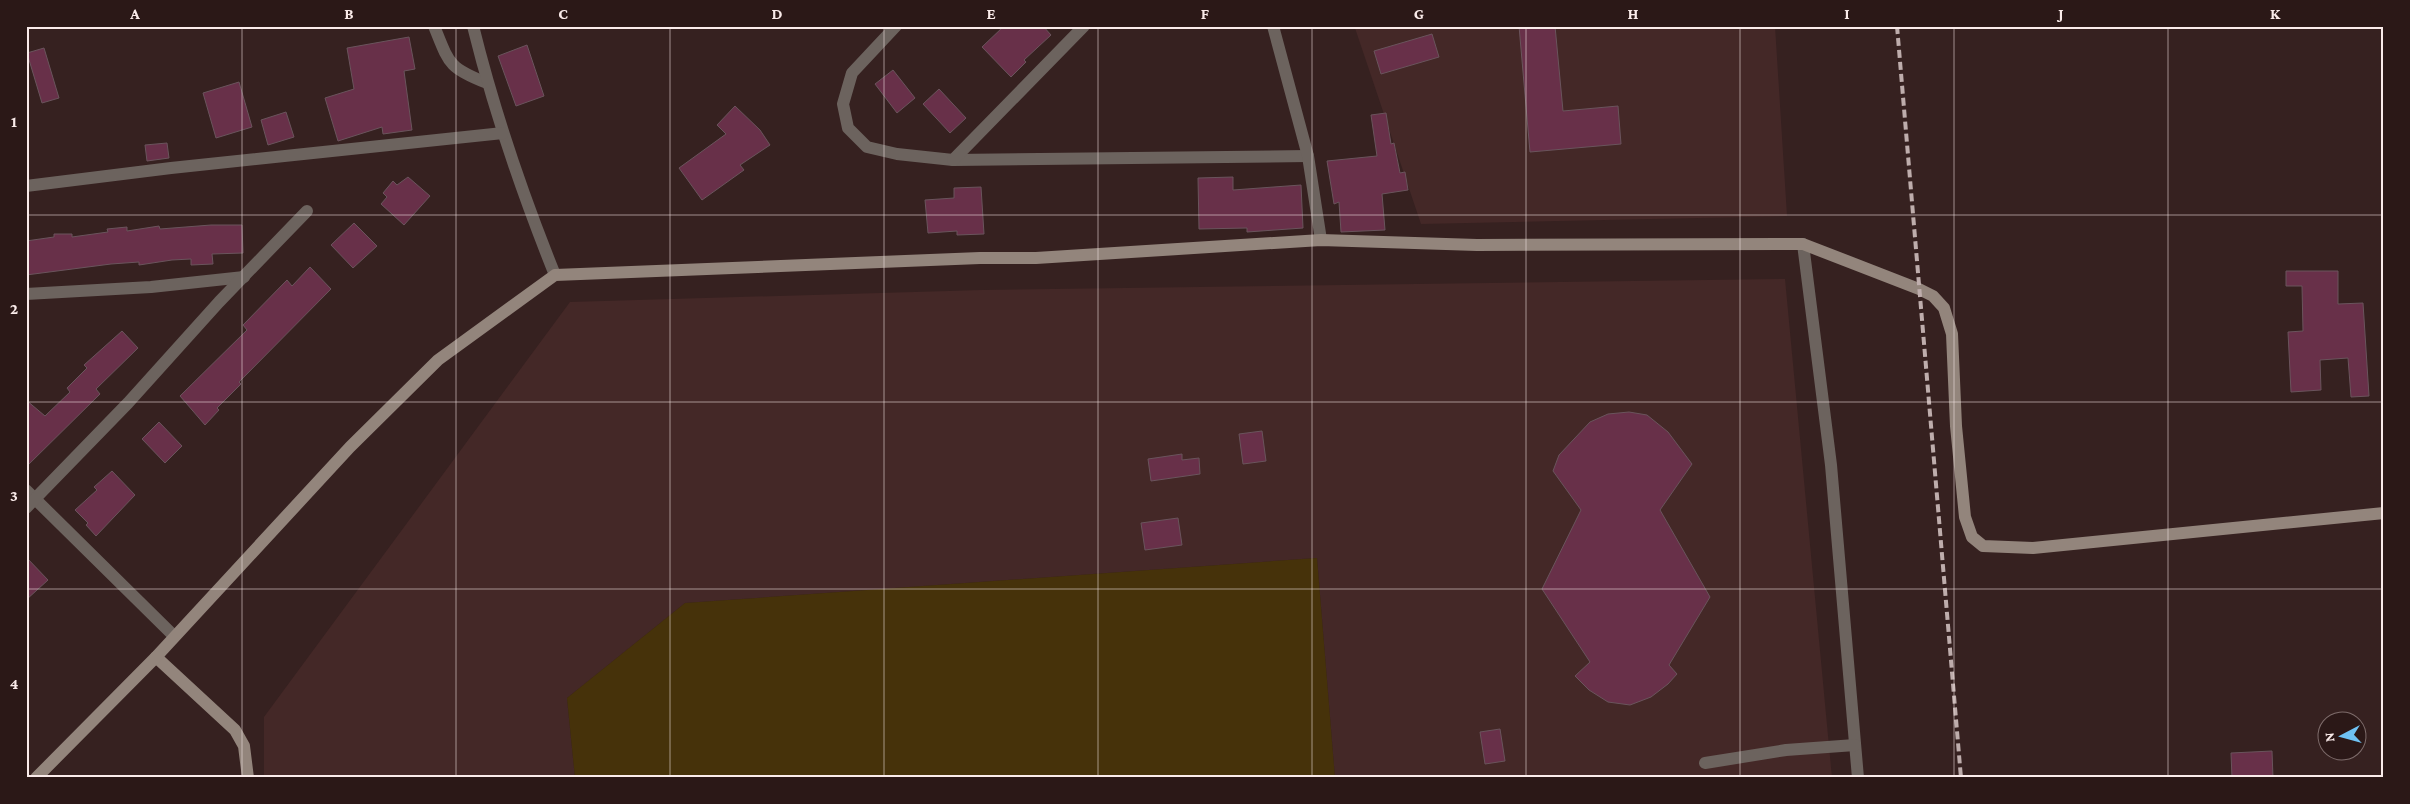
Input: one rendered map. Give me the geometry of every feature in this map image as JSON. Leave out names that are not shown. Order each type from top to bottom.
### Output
[{"type":"street","points":[[434,26],[448,60],[462,74],[487,83]]},
{"type":"street","points":[[472,26],[487,83],[524,200],[554,275]]},
{"type":"street","points":[[896,26],[852,73],[843,104],[848,128],[867,147],[897,154],[953,160],[1308,156]]},
{"type":"street","points":[[953,160],[1084,26]]},
{"type":"street","points":[[1273,26],[1308,156],[1321,240]]},
{"type":"street","points":[[26,186],[180,167],[503,133]]},
{"type":"street","points":[[174,636],[29,499],[128,403],[307,211]]},
{"type":"street","points":[[36,778],[156,657],[350,447],[438,360],[554,275],[980,258],[1036,258],[1321,240],[1476,245],[1803,244],[1919,288],[1934,296],[1944,308],[1952,334],[1956,426],[1965,517],[1972,537],[1983,546],[2033,548],[2384,513]]},
{"type":"street","points":[[1803,244],[1831,465],[1858,778]]},
{"type":"street","points":[[26,294],[151,287],[244,277]]},
{"type":"street","points":[[156,657],[235,730],[244,746],[248,778]]},
{"type":"street","points":[[1705,763],[1786,750],[1855,745]]},
{"type":"shaded area","points":[[1360,26],[1775,26],[1787,216],[1421,224],[1355,28]]},
{"type":"shaded area","points":[[1785,279],[1832,778],[1335,778],[1317,558],[685,603],[567,698],[575,778],[264,778],[264,717],[570,302],[982,290]]},
{"type":"shaded area","points":[[1317,558],[1335,778],[575,778],[567,698],[685,603]]},
{"type":"building","points":[[1004,26],[1043,26],[1051,35],[1024,60],[1026,62],[1011,77],[982,47]]},
{"type":"building","points":[[1519,26],[1555,26],[1563,111],[1618,106],[1621,144],[1530,152]]},
{"type":"building","points":[[1432,34],[1439,57],[1381,74],[1374,51]]},
{"type":"building","points":[[409,37],[415,69],[404,71],[412,130],[383,134],[382,127],[338,141],[325,98],[354,89],[347,48]]},
{"type":"building","points":[[527,45],[544,96],[516,106],[498,56]]},
{"type":"building","points":[[44,48],[59,98],[42,103],[27,53]]},
{"type":"building","points":[[893,70],[915,98],[897,113],[875,84]]},
{"type":"building","points":[[239,82],[252,127],[216,138],[203,93]]},
{"type":"building","points":[[939,89],[966,118],[950,133],[923,104]]},
{"type":"building","points":[[735,106],[760,130],[770,145],[740,165],[744,170],[702,200],[679,168],[726,134],[717,125]]},
{"type":"building","points":[[286,112],[294,137],[268,145],[261,120]]},
{"type":"building","points":[[1386,113],[1391,144],[1394,143],[1400,173],[1405,172],[1408,190],[1382,194],[1385,230],[1341,232],[1339,202],[1334,204],[1327,161],[1377,156],[1371,115]]},
{"type":"building","points":[[167,143],[169,158],[147,161],[145,145]]},
{"type":"building","points":[[408,177],[430,196],[404,225],[381,204],[387,197],[383,193],[393,181],[397,185]]},
{"type":"building","points":[[1233,177],[1233,190],[1301,185],[1303,228],[1247,232],[1247,228],[1199,229],[1198,178]]},
{"type":"building","points":[[981,187],[984,234],[957,235],[957,231],[928,233],[925,200],[954,198],[954,188]]},
{"type":"building","points":[[354,223],[377,246],[353,268],[331,245]]},
{"type":"building","points":[[211,225],[242,225],[243,253],[212,254],[213,264],[191,265],[191,259],[172,260],[139,265],[139,262],[111,264],[26,275],[26,241],[54,237],[54,234],[72,234],[72,237],[108,232],[107,229],[127,227],[127,231],[159,226],[160,229]]},
{"type":"building","points":[[310,267],[331,289],[239,382],[241,384],[217,408],[219,410],[205,425],[180,396],[247,330],[243,325],[287,280],[292,286]]},
{"type":"building","points":[[2286,271],[2338,271],[2338,304],[2363,303],[2369,396],[2351,397],[2348,358],[2320,360],[2321,390],[2291,392],[2288,332],[2303,331],[2302,286],[2286,286]]},
{"type":"building","points":[[122,331],[138,348],[96,389],[100,394],[26,467],[26,400],[45,416],[70,392],[67,388],[87,368],[84,365]]},
{"type":"building","points":[[1629,412],[1647,415],[1668,432],[1692,464],[1660,510],[1710,597],[1669,665],[1677,674],[1668,684],[1651,697],[1630,705],[1608,702],[1589,690],[1575,676],[1590,662],[1542,589],[1581,510],[1553,471],[1559,455],[1590,422],[1608,414]]},
{"type":"building","points":[[159,422],[182,446],[165,463],[142,439]]},
{"type":"building","points":[[1262,431],[1266,461],[1243,464],[1239,434]]},
{"type":"building","points":[[1182,454],[1182,460],[1199,458],[1200,474],[1151,481],[1148,459]]},
{"type":"building","points":[[112,471],[135,495],[96,536],[86,525],[88,523],[75,510],[97,490],[94,487]]},
{"type":"building","points":[[1178,518],[1182,545],[1145,550],[1141,523]]},
{"type":"building","points":[[26,557],[48,580],[26,600]]},
{"type":"building","points":[[1500,729],[1505,761],[1485,764],[1480,732]]},
{"type":"building","points":[[2272,751],[2273,778],[2232,778],[2231,753]]},
{"type":"railway","points":[[1897,26],[1961,778]]}]
